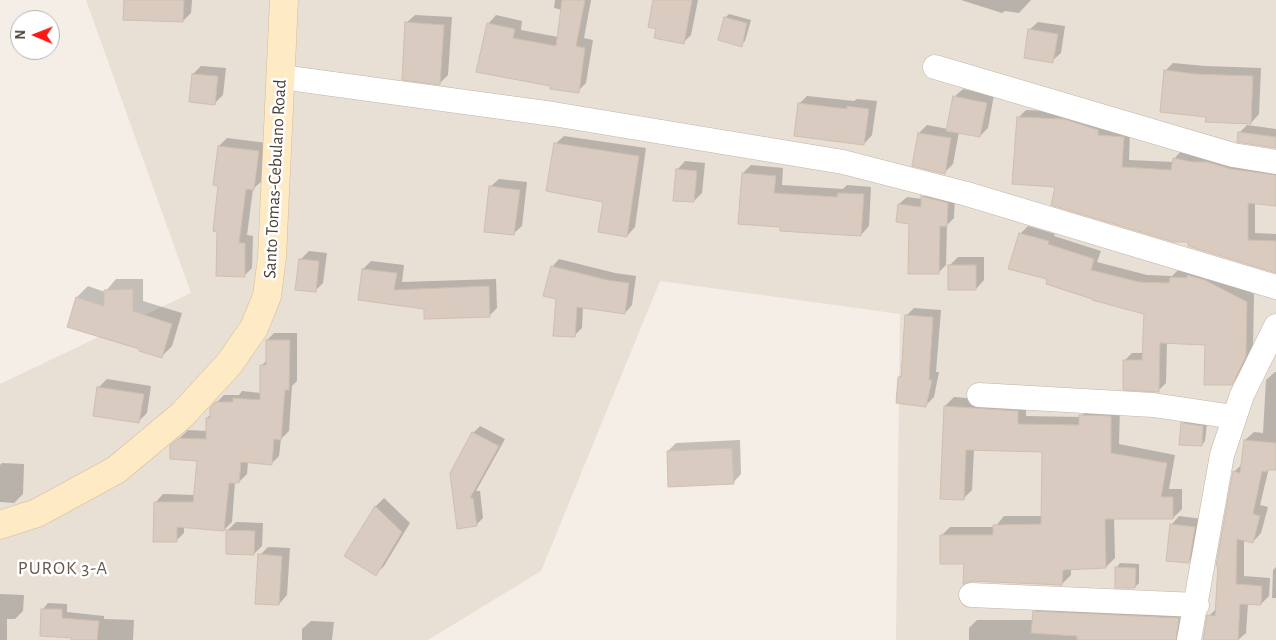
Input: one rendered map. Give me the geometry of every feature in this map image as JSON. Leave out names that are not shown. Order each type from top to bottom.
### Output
[{"type":"street","name":"Santo Tomas-Cebulano Road","points":[[0,526],[37,512],[116,470],[182,415],[229,364],[254,328],[267,296],[272,257],[284,0]]},
{"type":"street","points":[[935,67],[1233,155],[1276,162]]},
{"type":"street","points":[[281,76],[553,114],[843,162],[968,194],[1276,287]]},
{"type":"street","points":[[1189,640],[1197,606],[1222,455],[1242,395],[1276,326]]},
{"type":"street","points":[[979,395],[1153,405],[1234,417]]},
{"type":"street","points":[[972,595],[1197,606]]},
{"type":"shaded area","points":[[86,0],[1276,0],[1276,640],[896,640],[900,314],[660,281],[541,571],[428,640],[0,640],[0,384],[191,293]]},
{"type":"building","points":[[124,0],[184,0],[183,22],[123,20]]},
{"type":"building","points":[[562,0],[585,0],[576,46],[585,48],[579,93],[550,89],[550,86],[476,72],[487,23],[515,29],[513,38],[556,46]]},
{"type":"building","points":[[653,0],[692,0],[684,44],[654,38],[656,29],[648,27]]},
{"type":"building","points":[[724,17],[747,23],[742,47],[718,40]]},
{"type":"building","points":[[405,22],[444,25],[440,85],[402,80]]},
{"type":"building","points":[[1028,29],[1058,34],[1053,63],[1024,58]]},
{"type":"building","points":[[1164,70],[1196,74],[1253,76],[1251,124],[1205,122],[1206,117],[1160,112]]},
{"type":"building","points":[[192,74],[218,76],[215,105],[189,102]]},
{"type":"building","points":[[953,96],[987,103],[980,137],[946,131]]},
{"type":"building","points":[[798,103],[847,109],[847,106],[869,109],[864,145],[794,136]]},
{"type":"building","points":[[1017,117],[1064,119],[1098,130],[1098,135],[1124,137],[1122,167],[1171,170],[1173,158],[1193,162],[1207,162],[1231,169],[1276,175],[1276,206],[1248,203],[1248,240],[1276,241],[1276,273],[1188,246],[1188,242],[1174,242],[1051,205],[1055,187],[1012,184]]},
{"type":"building","points":[[1238,132],[1276,137],[1276,148],[1237,142]]},
{"type":"building","points":[[918,133],[951,138],[945,174],[912,166]]},
{"type":"building","points":[[554,143],[639,156],[627,237],[598,232],[603,202],[546,191]]},
{"type":"building","points":[[218,146],[259,151],[254,190],[246,189],[239,243],[245,243],[245,277],[216,276],[217,232],[213,231],[218,186],[213,185]]},
{"type":"building","points":[[676,169],[697,171],[694,202],[673,201]]},
{"type":"building","points":[[742,173],[776,176],[774,193],[837,197],[838,193],[864,194],[861,236],[780,231],[780,227],[738,224]]},
{"type":"building","points":[[489,186],[520,190],[514,235],[484,232]]},
{"type":"building","points":[[921,196],[948,203],[947,227],[940,226],[939,274],[908,274],[909,224],[896,222],[898,204],[921,207]]},
{"type":"building","points":[[1019,233],[1049,241],[1048,244],[1094,259],[1091,270],[1139,282],[1169,283],[1170,277],[1187,278],[1187,275],[1205,280],[1247,302],[1246,356],[1232,385],[1204,385],[1205,345],[1160,343],[1159,392],[1123,390],[1123,360],[1142,360],[1144,314],[1092,300],[1046,284],[1047,279],[1008,269]]},
{"type":"building","points":[[299,259],[319,261],[316,292],[295,290]]},
{"type":"building","points":[[948,265],[976,265],[976,290],[948,290]]},
{"type":"building","points":[[551,266],[607,280],[629,283],[625,314],[577,307],[575,337],[553,336],[556,299],[543,296]]},
{"type":"building","points":[[362,269],[397,273],[394,290],[489,286],[490,317],[424,319],[424,309],[358,300]]},
{"type":"building","points":[[133,289],[133,311],[172,324],[162,358],[67,327],[76,297],[104,306],[104,290]]},
{"type":"building","points":[[905,315],[933,317],[929,380],[932,380],[926,407],[896,403],[898,377],[901,377]]},
{"type":"building","points":[[266,340],[290,340],[289,390],[285,390],[281,440],[274,439],[272,465],[241,462],[239,483],[229,483],[224,531],[177,527],[177,542],[153,542],[154,502],[193,502],[197,461],[170,459],[170,445],[179,438],[206,439],[206,418],[210,418],[210,408],[215,402],[233,402],[233,398],[260,400],[260,365],[266,365]]},
{"type":"building","points":[[97,387],[144,394],[139,423],[93,416]]},
{"type":"building","points":[[944,406],[1018,411],[1018,424],[1079,425],[1079,415],[1111,416],[1111,453],[1167,463],[1161,497],[1173,497],[1173,519],[1105,519],[1106,568],[1063,570],[1062,585],[972,581],[963,584],[964,564],[940,564],[940,535],[993,535],[993,525],[1041,524],[1042,452],[966,450],[964,500],[940,499]]},
{"type":"building","points":[[1181,423],[1203,426],[1202,446],[1179,445]]},
{"type":"building","points":[[472,432],[499,446],[470,498],[473,498],[477,526],[457,529],[450,473]]},
{"type":"building","points":[[1244,440],[1276,443],[1276,470],[1262,471],[1253,514],[1260,516],[1253,543],[1237,539],[1236,584],[1262,586],[1261,605],[1240,604],[1238,640],[1203,640],[1207,615],[1215,616],[1218,566],[1216,566],[1233,471],[1240,473]]},
{"type":"building","points":[[732,448],[734,484],[668,487],[667,451]]},
{"type":"building","points":[[375,506],[402,532],[376,576],[344,556]]},
{"type":"building","points":[[1170,524],[1195,527],[1189,563],[1166,561]]},
{"type":"building","points":[[226,530],[255,531],[254,555],[226,554]]},
{"type":"building","points":[[258,554],[282,556],[279,605],[255,604]]},
{"type":"building","points":[[1115,567],[1136,568],[1135,588],[1115,588]]},
{"type":"building","points":[[41,609],[62,609],[62,618],[99,621],[97,640],[71,640],[72,638],[40,636]]},
{"type":"building","points":[[1033,611],[1179,618],[1176,640],[1077,640],[1077,636],[1031,633]]},
{"type":"district","name":"PUROK 3-A","points":[[63,568]]}]
